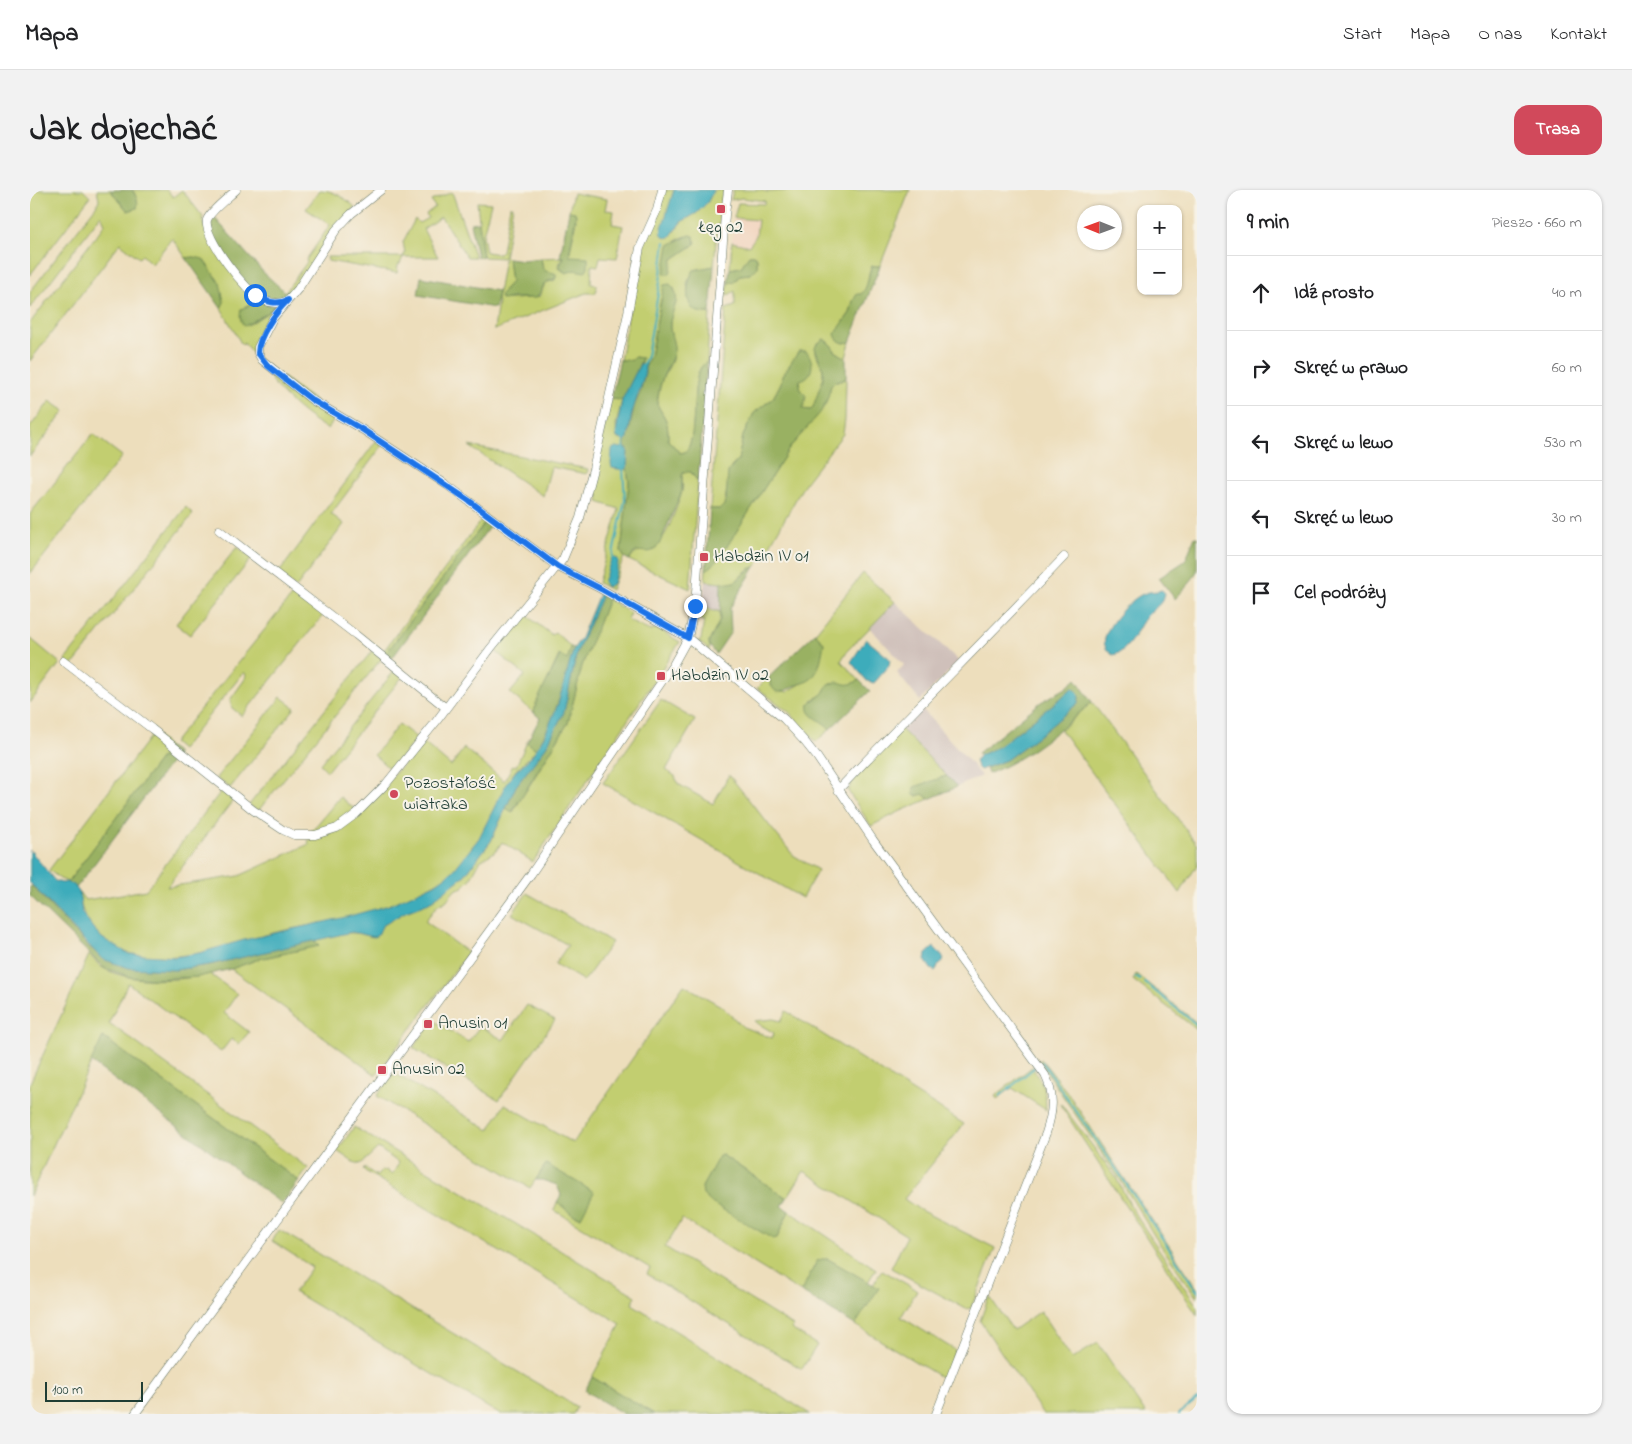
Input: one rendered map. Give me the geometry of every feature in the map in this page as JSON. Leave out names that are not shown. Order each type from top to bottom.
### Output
[{"type":"street","points":[[236,190],[210,214],[206,223],[209,235],[234,272],[255,295],[263,300],[278,303],[288,300]]},
{"type":"street","points":[[381,190],[351,214],[336,230],[308,275],[273,318],[258,347],[258,353],[268,366],[312,400],[363,430],[468,500],[558,567],[688,638],[796,730],[817,757],[838,790],[900,877],[1045,1075],[1051,1086],[1053,1098],[1052,1112],[1046,1133],[936,1414]]},
{"type":"street","points":[[63,661],[253,810],[278,827],[294,835],[315,835],[343,824],[356,814],[386,784],[491,648],[563,559],[580,518],[590,480],[627,318],[638,254],[657,210],[662,190]]},
{"type":"street","points":[[135,1414],[531,874],[668,673],[688,638],[695,606],[728,190]]},
{"type":"street","points":[[219,530],[356,635],[446,708]]},
{"type":"street","points":[[838,790],[1064,557]]},
{"type":"shaded area","points":[[734,218],[758,219],[756,236],[749,247],[732,242]]},
{"type":"shaded area","points":[[705,581],[721,582],[719,611],[713,611],[703,604]]},
{"type":"shaded area","points":[[895,602],[959,661],[920,701],[897,673],[904,665],[870,628]]},
{"type":"shaded area","points":[[920,707],[981,776],[957,787],[900,728]]},
{"type":"green space","points":[[34,190],[83,190],[90,197],[30,275],[30,196]]},
{"type":"green space","points":[[97,190],[110,190],[128,211],[137,208],[135,194],[132,190],[167,190],[173,197],[182,190],[203,217],[204,226],[259,301],[245,306],[248,325],[275,308],[252,353],[244,343],[242,345],[221,308],[224,302],[214,277],[194,257],[186,258],[172,238],[152,264],[142,255],[139,258],[120,243],[30,361],[30,323],[105,224],[101,215],[30,308],[30,292],[96,206],[99,200]]},
{"type":"green space","points":[[110,190],[132,190],[137,199],[137,208],[128,211]]},
{"type":"green space","points":[[320,190],[330,191],[339,195],[355,207],[292,293],[286,298],[285,292],[307,262],[306,260],[330,225],[306,209]]},
{"type":"green space","points":[[665,190],[674,190],[672,195],[675,232],[681,222],[697,213],[707,203],[714,190],[725,190],[722,196],[714,266],[694,270],[687,283],[690,305],[701,313],[710,313],[707,362],[701,368],[697,378],[692,433],[690,444],[685,452],[680,453],[668,440],[667,423],[657,404],[663,377],[673,355],[670,322],[676,302],[674,288],[661,299],[650,357],[645,365],[640,364],[642,359],[635,357],[631,360],[620,360],[640,254]],"holes":[[[686,236],[696,241],[695,244],[673,259],[672,263],[677,240]]]},
{"type":"green space","points":[[733,190],[760,190],[767,192],[807,190],[809,193],[819,190],[910,190],[880,266],[872,266],[866,290],[853,301],[850,313],[844,321],[843,343],[850,342],[846,358],[835,351],[824,339],[817,344],[816,354],[822,368],[823,380],[813,407],[810,410],[803,409],[804,397],[799,388],[800,380],[782,376],[781,383],[773,398],[754,413],[743,436],[738,460],[731,467],[724,505],[720,509],[710,509],[726,309],[735,306],[735,291],[727,296],[728,283],[735,281],[740,275],[750,274],[757,268],[757,258],[749,255],[741,267],[730,269],[732,242],[749,246],[756,236],[758,220],[734,218],[738,203],[764,204],[765,201],[742,198],[731,200]]},
{"type":"green space","points":[[452,192],[475,257],[467,257],[441,217],[423,229],[438,257],[403,257],[405,253],[403,242],[415,219],[419,223],[428,218],[426,214],[435,207],[431,201]]},
{"type":"green space","points":[[573,193],[607,199],[605,210],[614,211],[612,224],[623,226],[617,258],[600,257],[598,266],[592,265],[591,284],[597,285],[596,293],[586,293],[494,330],[504,258],[483,257],[477,202],[491,203],[483,235],[486,252],[498,254],[502,251],[510,206],[513,206],[504,257],[508,258],[511,282],[500,297],[501,299],[527,298],[540,296],[545,283],[555,280],[556,274],[546,272],[543,269],[541,258],[564,257],[559,264],[560,269],[566,273],[574,270],[569,257],[576,220],[575,213],[569,211]]},
{"type":"green space","points":[[569,211],[575,212],[576,215],[569,256],[588,257],[588,267],[585,272],[574,270],[566,273],[559,267],[564,257],[560,257]]},
{"type":"green space","points":[[212,215],[264,273],[285,292],[286,298],[278,301],[256,294],[244,283],[208,229]]},
{"type":"green space","points":[[479,222],[483,257],[477,257],[470,223]]},
{"type":"green space","points":[[690,235],[694,236],[695,244],[673,259],[670,274],[664,274],[669,245]]},
{"type":"green space","points":[[749,255],[757,258],[757,268],[750,274],[740,275],[735,281],[728,283],[730,269],[741,267]]},
{"type":"green space","points":[[327,257],[403,257],[398,265],[397,273],[328,261]]},
{"type":"green space","points":[[186,258],[203,259],[220,283],[224,302],[221,308]]},
{"type":"green space","points":[[508,258],[523,260],[541,258],[543,269],[556,274],[556,278],[545,283],[537,298],[503,300],[500,297],[511,282]]},
{"type":"green space","points":[[714,266],[710,313],[702,313],[694,310],[689,302],[688,285],[694,270]]},
{"type":"green space","points":[[872,266],[880,266],[850,342],[841,342],[835,334],[850,313],[857,294],[861,294],[864,291]]},
{"type":"green space","points":[[421,277],[498,291],[495,308],[418,295]]},
{"type":"green space","points":[[670,284],[676,295],[676,304],[670,324],[674,351],[661,383],[657,404],[666,420],[668,440],[680,453],[685,452],[690,444],[692,433],[697,378],[701,368],[707,362],[698,482],[691,472],[684,472],[682,475],[682,491],[659,545],[652,551],[634,553],[629,560],[624,557],[621,551],[629,483],[627,468],[628,450],[625,448],[625,441],[628,438],[634,406],[645,374],[645,365],[650,357],[664,285]]},
{"type":"green space","points":[[259,301],[275,308],[245,326],[240,316],[241,309]]},
{"type":"green space","points":[[824,339],[835,351],[846,358],[846,379],[836,381],[831,386],[826,403],[820,413],[791,446],[722,554],[706,570],[710,509],[720,509],[724,505],[728,472],[738,460],[743,436],[754,413],[773,398],[781,383],[782,376],[799,351],[806,351],[812,364],[808,376],[800,380],[799,388],[806,396],[803,409],[810,410],[813,407],[823,379],[823,369],[815,348]]},
{"type":"green space","points":[[635,357],[642,358],[622,400],[611,399],[620,360],[631,360]]},
{"type":"green space","points":[[258,359],[337,417],[327,429],[303,413],[284,395],[271,380],[273,377],[257,362]]},
{"type":"green space","points":[[846,379],[843,434],[805,483],[765,554],[755,567],[748,569],[734,583],[705,581],[706,570],[722,554],[791,446],[813,421],[830,390],[830,386],[836,381]]},
{"type":"green space","points":[[611,399],[622,400],[616,425],[617,438],[625,441],[625,447],[628,449],[627,468],[629,483],[621,551],[624,557],[611,590],[598,583],[619,509],[598,502],[599,495],[590,491]]},
{"type":"green space","points":[[50,401],[65,411],[30,456],[30,427]]},
{"type":"green space","points":[[93,434],[122,456],[30,574],[30,514]]},
{"type":"green space","points":[[376,441],[382,446],[331,514],[344,524],[296,588],[278,574]]},
{"type":"green space","points":[[469,446],[588,469],[587,474],[551,467],[543,496]]},
{"type":"green space","points":[[688,471],[691,472],[698,482],[690,589],[629,560],[636,552],[657,543],[664,536],[682,491],[683,474]]},
{"type":"green space","points":[[186,507],[193,514],[72,666],[65,660]]},
{"type":"green space","points":[[485,515],[488,518],[384,656],[382,653]]},
{"type":"green space","points":[[488,518],[493,522],[390,661],[384,656]]},
{"type":"green space","points":[[1195,537],[1197,537],[1197,571],[1190,583],[1175,599],[1159,578],[1185,561]]},
{"type":"green space","points":[[237,547],[252,558],[190,635],[176,624]]},
{"type":"green space","points":[[755,567],[730,608],[731,632],[716,654],[709,645],[709,642],[720,620],[721,582],[736,581]]},
{"type":"green space","points":[[863,573],[895,602],[847,651],[841,661],[859,680],[850,685],[840,683],[825,689],[823,694],[812,700],[822,721],[830,729],[816,742],[789,712],[757,688],[769,677],[771,686],[787,692],[804,682],[824,643],[815,633]]},
{"type":"green space","points":[[295,592],[324,614],[242,716],[232,708],[230,700],[245,679],[246,675],[244,672],[181,750],[173,743]]},
{"type":"green space","points":[[602,595],[608,599],[582,666],[568,723],[512,812],[506,808],[516,786],[546,747],[564,712],[577,652]]},
{"type":"green space","points":[[608,599],[630,613],[629,621],[650,631],[657,628],[680,642],[533,862],[502,842],[496,851],[480,861],[470,880],[463,887],[455,890],[446,901],[437,906],[425,921],[468,953],[376,1075],[231,969],[259,959],[319,945],[314,940],[329,936],[357,933],[372,937],[382,926],[405,912],[429,903],[464,876],[491,841],[506,808],[513,812],[568,723],[582,666]]},
{"type":"green space","points":[[703,604],[713,611],[719,611],[720,616],[717,627],[709,642],[709,650],[698,641],[701,640],[704,621],[700,619]]},
{"type":"green space","points":[[526,615],[552,635],[555,632],[571,647],[567,661],[559,655],[534,713],[510,693],[525,675],[495,651]]},
{"type":"green space","points":[[815,633],[824,643],[815,675],[808,681],[777,692],[772,688],[769,677]]},
{"type":"green space","points":[[30,638],[60,663],[30,703]]},
{"type":"green space","points":[[571,647],[574,648],[559,700],[549,725],[536,749],[527,742],[540,718],[534,713],[536,703],[560,655],[567,660]]},
{"type":"green space","points":[[372,651],[382,658],[258,811],[249,805]]},
{"type":"green space","points":[[395,670],[403,676],[327,771],[320,764]]},
{"type":"green space","points":[[1076,679],[1092,702],[1030,752],[988,774],[986,768],[1006,760],[1046,730],[1078,703],[1079,698],[1072,688],[998,747],[980,755],[978,753],[1041,702],[1066,688]]},
{"type":"green space","points":[[859,680],[870,691],[830,729],[812,715],[809,704],[822,694],[826,687],[836,682],[850,684]]},
{"type":"green space","points":[[281,697],[295,708],[230,788],[216,778]]},
{"type":"green space","points":[[661,700],[695,720],[666,770],[675,776],[678,784],[713,804],[729,775],[793,855],[818,870],[802,898],[603,783]]},
{"type":"green space","points":[[1092,702],[1197,845],[1197,865],[1180,893],[1061,730]]},
{"type":"green space","points":[[399,724],[417,738],[391,770],[374,755]]},
{"type":"green space","points":[[900,728],[947,776],[942,777],[916,796],[923,794],[929,799],[871,826],[848,791],[854,777]]},
{"type":"green space","points":[[153,733],[169,747],[68,882],[60,879],[49,870]]},
{"type":"green space","points":[[527,742],[536,749],[515,771],[507,783],[479,839],[461,864],[437,882],[378,909],[277,932],[215,949],[173,956],[138,955],[118,949],[94,930],[83,912],[79,892],[86,900],[146,890],[222,790],[234,799],[167,887],[239,876],[309,844],[308,840],[325,835],[344,826],[424,743],[451,766],[464,748],[504,781],[513,765],[516,766]]},
{"type":"green space","points":[[169,747],[178,753],[76,888],[68,882]]},
{"type":"green space","points":[[947,776],[957,787],[929,799],[923,794],[916,796],[913,794],[914,787]]},
{"type":"green space","points":[[340,797],[357,811],[335,825],[310,833]]},
{"type":"green space","points":[[32,886],[90,948],[129,968],[175,970],[209,965],[314,940],[319,946],[259,959],[231,969],[198,977],[151,979],[130,977],[104,968],[30,896],[30,887]]},
{"type":"green space","points":[[527,893],[612,942],[584,981],[555,964],[568,945],[512,914]]},
{"type":"green space","points":[[89,955],[103,968],[127,977],[155,980],[210,974],[237,994],[224,1013],[249,1032],[239,1044],[231,1039],[221,1052],[128,983],[109,1023],[308,1168],[299,1181],[103,1037],[30,1196],[30,1083]]},
{"type":"green space","points":[[1136,974],[1197,1023],[1197,1030],[1133,980]]},
{"type":"green space","points":[[684,985],[721,1006],[743,1027],[772,1038],[774,1033],[754,1021],[773,1019],[781,1021],[786,1011],[964,1124],[904,1199],[920,1210],[995,1248],[971,1308],[966,1309],[891,1268],[907,1236],[804,1171],[787,1198],[722,1155],[702,1187],[777,1238],[789,1211],[876,1269],[868,1282],[828,1259],[817,1261],[801,1292],[682,1219],[665,1247],[793,1326],[791,1329],[817,1345],[802,1369],[647,1274],[650,1268],[554,1210],[557,1202],[573,1215],[581,1217],[546,1164],[530,1188],[377,1096],[394,1073],[489,1130],[505,1104],[573,1143]]},
{"type":"green space","points":[[527,1005],[555,1020],[499,1100],[413,1048],[433,1020],[468,1042],[480,1026],[503,1040]]},
{"type":"green space","points":[[103,1037],[299,1181],[282,1204],[91,1062]]},
{"type":"green space","points":[[1041,1059],[1067,1092],[1197,1288],[1197,1298],[1155,1237],[1121,1181],[1039,1061]]},
{"type":"green space","points":[[1032,1067],[1043,1087],[1046,1110],[1012,1088],[997,1099],[995,1096]]},
{"type":"green space","points":[[1061,1104],[1115,1176],[1135,1214],[1197,1306],[1197,1315],[1061,1106]]},
{"type":"green space","points":[[354,1127],[636,1296],[632,1304],[810,1414],[654,1414],[592,1377],[621,1324],[363,1170],[365,1168],[377,1176],[381,1171],[386,1170],[392,1175],[399,1163],[378,1148],[361,1164],[353,1162],[337,1151]]},
{"type":"green space","points":[[722,1155],[787,1198],[782,1206],[789,1211],[777,1238],[773,1239],[713,1204],[703,1195],[702,1187],[719,1156]]},
{"type":"green space","points":[[546,1164],[594,1192],[581,1217],[573,1215],[557,1202],[561,1195],[557,1185],[536,1180]]},
{"type":"green space","points":[[279,1230],[577,1407],[573,1414],[499,1414],[294,1292],[312,1267],[272,1241]]},
{"type":"green space","points":[[828,1259],[879,1288],[855,1325],[801,1292],[817,1261]]},
{"type":"green space","points":[[882,1270],[917,1290],[901,1317],[955,1350],[944,1379],[855,1325],[878,1288],[873,1285]]},
{"type":"green space","points":[[989,1296],[1013,1330],[1040,1311],[1072,1359],[1098,1343],[1146,1414],[1043,1414],[980,1321]]},
{"type":"green space","points":[[592,1377],[654,1414],[624,1414],[585,1391]]},
{"type":"water","points":[[674,190],[714,190],[707,203],[697,213],[681,222],[670,237],[665,238],[661,233]]},
{"type":"water","points":[[640,364],[645,365],[644,376],[632,415],[628,438],[625,441],[617,438],[616,433],[622,400]]},
{"type":"water","points":[[616,447],[628,449],[627,468],[624,470],[612,468],[612,449]]},
{"type":"water","points":[[612,557],[618,559],[618,564],[613,583],[606,587],[603,582]]},
{"type":"water","points":[[1162,590],[1165,593],[1163,600],[1146,617],[1129,644],[1119,653],[1113,655],[1105,646],[1105,638],[1110,626],[1120,613],[1137,597],[1147,592]]},
{"type":"water","points":[[599,594],[602,595],[577,652],[564,712],[546,747],[516,786],[491,841],[464,876],[429,903],[405,912],[382,926],[378,935],[374,937],[352,932],[209,965],[175,970],[129,968],[102,959],[30,883],[30,850],[55,881],[74,885],[79,892],[82,913],[102,938],[129,954],[175,957],[199,953],[244,940],[346,917],[389,905],[435,884],[453,871],[479,838],[506,784],[531,757],[545,735],[558,704],[574,648],[581,638]]},
{"type":"water","points":[[866,639],[890,659],[889,666],[874,683],[867,681],[851,662]]},
{"type":"water","points":[[1072,688],[1078,694],[1078,703],[1046,730],[1006,760],[980,770],[977,767],[975,761],[980,755],[998,747]]},
{"type":"water","points":[[934,947],[944,958],[935,971],[931,969],[925,960],[926,954]]},
{"type":"waterway","points":[[643,365],[647,356],[665,242]]},
{"type":"waterway","points":[[623,450],[624,440]]},
{"type":"waterway","points":[[612,558],[625,500],[623,469]]},
{"type":"waterway","points":[[1135,977],[1140,980]]},
{"type":"waterway","points":[[1145,983],[1197,1025]]},
{"type":"waterway","points":[[1042,1062],[1121,1176],[1197,1291]]},
{"type":"waterway","points":[[1000,1096],[1035,1067]]},
{"type":"waterway","points":[[1179,1414],[1197,1399]]},
{"type":"place","name":"Łęg 02","points":[[721,209]]},
{"type":"place","name":"Habdzin IV 01","points":[[704,557]]},
{"type":"place","name":"Habdzin IV 02","points":[[661,676]]},
{"type":"place","name":"Pozostałość wiatraka","points":[[394,794]]},
{"type":"place","name":"Anusin 01","points":[[428,1024]]},
{"type":"place","name":"Anusin 02","points":[[382,1070]]},
{"type":"route","points":[[255,295],[263,300],[278,303],[288,300],[273,318],[258,347],[258,353],[268,366],[312,400],[363,430],[468,500],[558,567],[688,638],[695,606]]}]
